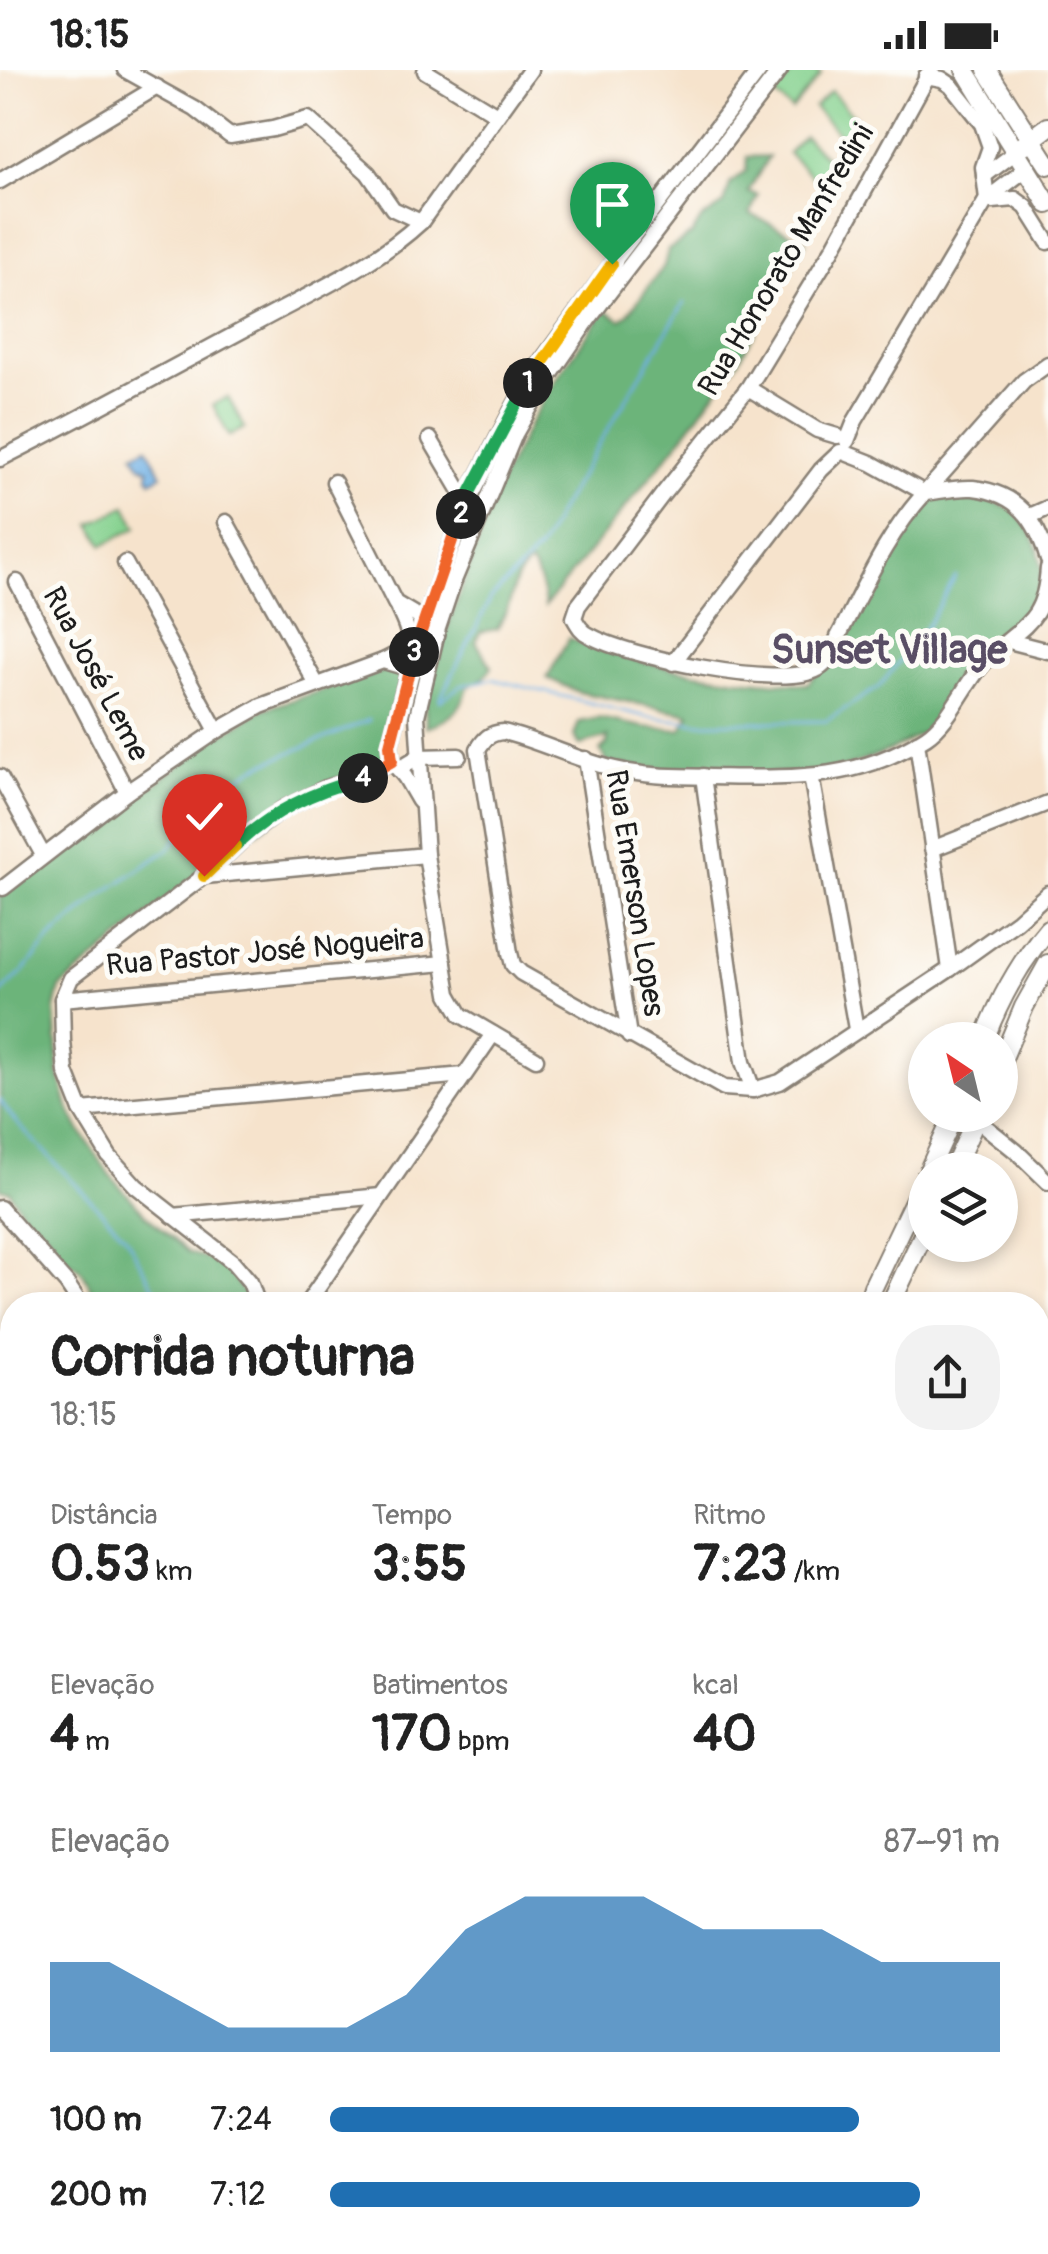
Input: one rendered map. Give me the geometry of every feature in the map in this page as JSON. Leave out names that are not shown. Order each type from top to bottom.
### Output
[{"type":"main road","points":[[965,70],[1048,204]]},
{"type":"main road","points":[[988,70],[1048,165]]},
{"type":"main road","points":[[1016,152],[1048,127]]},
{"type":"main road","points":[[991,1022],[1024,958],[1048,929]]},
{"type":"main road","points":[[1018,1022],[1048,964]]},
{"type":"main road","points":[[871,1292],[908,1214]]},
{"type":"main road","points":[[896,1292],[910,1262]]},
{"type":"street","points":[[125,70],[195,108],[230,136],[308,119],[368,172],[394,209]]},
{"type":"street","points":[[0,458],[326,286],[404,238],[421,222],[530,70]]},
{"type":"street","points":[[536,1059],[460,1015],[449,994],[426,855],[418,756],[417,716],[431,624],[466,500],[534,373],[760,70]]},
{"type":"street","points":[[422,806],[399,769],[390,745],[409,668],[515,434],[588,320],[780,70]]},
{"type":"street","points":[[425,71],[497,115]]},
{"type":"street","points":[[929,73],[951,84],[982,124],[990,147],[983,167],[987,199]]},
{"type":"street","name":"Rua Honorato Manfredini","points":[[673,663],[590,636],[574,618],[578,606],[748,388],[832,250],[929,73]]},
{"type":"street","points":[[0,181],[157,88]]},
{"type":"street","points":[[984,176],[1016,152]]},
{"type":"street","points":[[1026,169],[987,199],[856,421],[673,663],[761,676],[817,670],[831,655],[907,513],[1024,382],[1048,364]]},
{"type":"street","points":[[987,199],[1015,199],[1026,207],[1048,242]]},
{"type":"street","points":[[374,206],[394,209],[421,222]]},
{"type":"street","points":[[748,388],[925,492],[971,488],[995,493],[1017,504],[1030,516],[1042,537],[1048,560]]},
{"type":"street","points":[[430,439],[466,500]]},
{"type":"street","points":[[955,459],[971,488]]},
{"type":"street","points":[[3,888],[127,792],[217,731],[261,706],[404,650],[409,636],[334,482]]},
{"type":"street","points":[[1030,516],[1048,508]]},
{"type":"street","points":[[226,522],[318,685]]},
{"type":"street","points":[[124,562],[217,731]]},
{"type":"street","points":[[1048,568],[1046,590],[1036,613],[1026,627],[986,660],[936,728],[888,757],[844,773],[792,778],[648,775],[616,770],[503,732],[485,738],[478,749],[514,965],[521,973],[724,1088],[753,1090],[780,1082],[1017,921],[1048,893]]},
{"type":"street","name":"Rua José Leme","points":[[16,582],[127,792]]},
{"type":"street","points":[[395,603],[431,624]]},
{"type":"street","points":[[1009,641],[1048,651]]},
{"type":"street","points":[[383,660],[426,672]]},
{"type":"street","points":[[916,742],[950,968]]},
{"type":"street","points":[[253,1292],[233,1262],[136,1186],[109,1156],[82,1110],[66,1072],[62,1000],[71,978],[204,876],[283,809],[326,788],[399,769],[418,756],[459,756]]},
{"type":"street","name":"Rua Emerson Lopes","points":[[586,759],[629,1036]]},
{"type":"street","points":[[703,776],[743,1062],[753,1090]]},
{"type":"street","points":[[811,776],[856,1030]]},
{"type":"street","points":[[0,777],[43,855]]},
{"type":"street","points":[[932,849],[1048,802]]},
{"type":"street","points":[[234,847],[249,872]]},
{"type":"street","points":[[204,876],[426,855]]},
{"type":"street","name":"Rua Pastor José Nogueira","points":[[62,1000],[444,963]]},
{"type":"street","name":"Rua Pastor José Nogueira","points":[[82,970],[90,997]]},
{"type":"street","points":[[315,1292],[492,1034]]},
{"type":"street","points":[[724,1088],[743,1062]]},
{"type":"street","points":[[82,1110],[464,1075]]},
{"type":"street","points":[[994,1132],[1048,1182]]},
{"type":"street","points":[[173,1216],[382,1196]]},
{"type":"street","points":[[0,1208],[72,1292]]},
{"type":"green space","points":[[794,70],[815,70],[821,74],[792,110],[774,95]]},
{"type":"green space","points":[[831,91],[861,124],[844,140],[814,107]]},
{"type":"green space","points":[[804,136],[836,167],[820,184],[788,153]]},
{"type":"green space","points":[[769,156],[748,192],[758,195],[750,214],[806,241],[738,362],[674,448],[545,606],[530,564],[521,573],[498,629],[480,632],[476,642],[492,667],[484,678],[468,687],[453,713],[426,727],[425,704],[449,623],[502,477],[531,421],[605,310],[621,320],[628,314],[664,266],[668,250],[692,234],[701,219],[724,204],[730,184],[746,171],[747,157]]},
{"type":"green space","points":[[228,397],[245,428],[229,436],[213,405]]},
{"type":"green space","points":[[975,493],[1013,510],[1029,528],[1042,570],[1039,590],[1029,613],[971,668],[923,733],[842,769],[794,774],[679,772],[608,763],[600,751],[608,737],[580,745],[574,736],[579,722],[599,718],[681,730],[690,714],[578,692],[547,678],[569,638],[627,658],[686,672],[807,684],[845,642],[895,541],[911,518],[933,500]]},
{"type":"green space","points":[[126,506],[137,527],[103,545],[91,524]]},
{"type":"green space","points":[[389,669],[401,670],[404,678],[386,736],[383,763],[326,783],[199,873],[60,988],[55,1010],[59,1072],[67,1104],[109,1174],[147,1216],[189,1253],[214,1261],[244,1292],[92,1292],[80,1269],[57,1257],[53,1239],[25,1218],[10,1191],[0,1189],[0,894],[210,741],[264,709]]},
{"type":"water","points":[[147,447],[162,475],[151,481],[149,469],[140,465],[134,454]]},
{"type":"waterway","points":[[440,699],[491,598],[541,547],[684,303]]},
{"type":"waterway","points":[[440,701],[460,686],[492,679],[648,717],[701,723],[826,721],[880,686],[928,624],[956,576]]},
{"type":"waterway","points":[[0,994],[52,937],[101,895],[168,850],[210,796],[256,767],[369,720]]},
{"type":"waterway","points":[[0,1100],[14,1120],[126,1237],[156,1292]]},
{"type":"district","name":"Sunset Village","points":[[889,650]]},
{"type":"route","points":[[204,876],[245,837],[283,809],[326,788],[367,776],[392,761],[390,745],[409,668],[466,500],[534,373],[612,264]]}]
